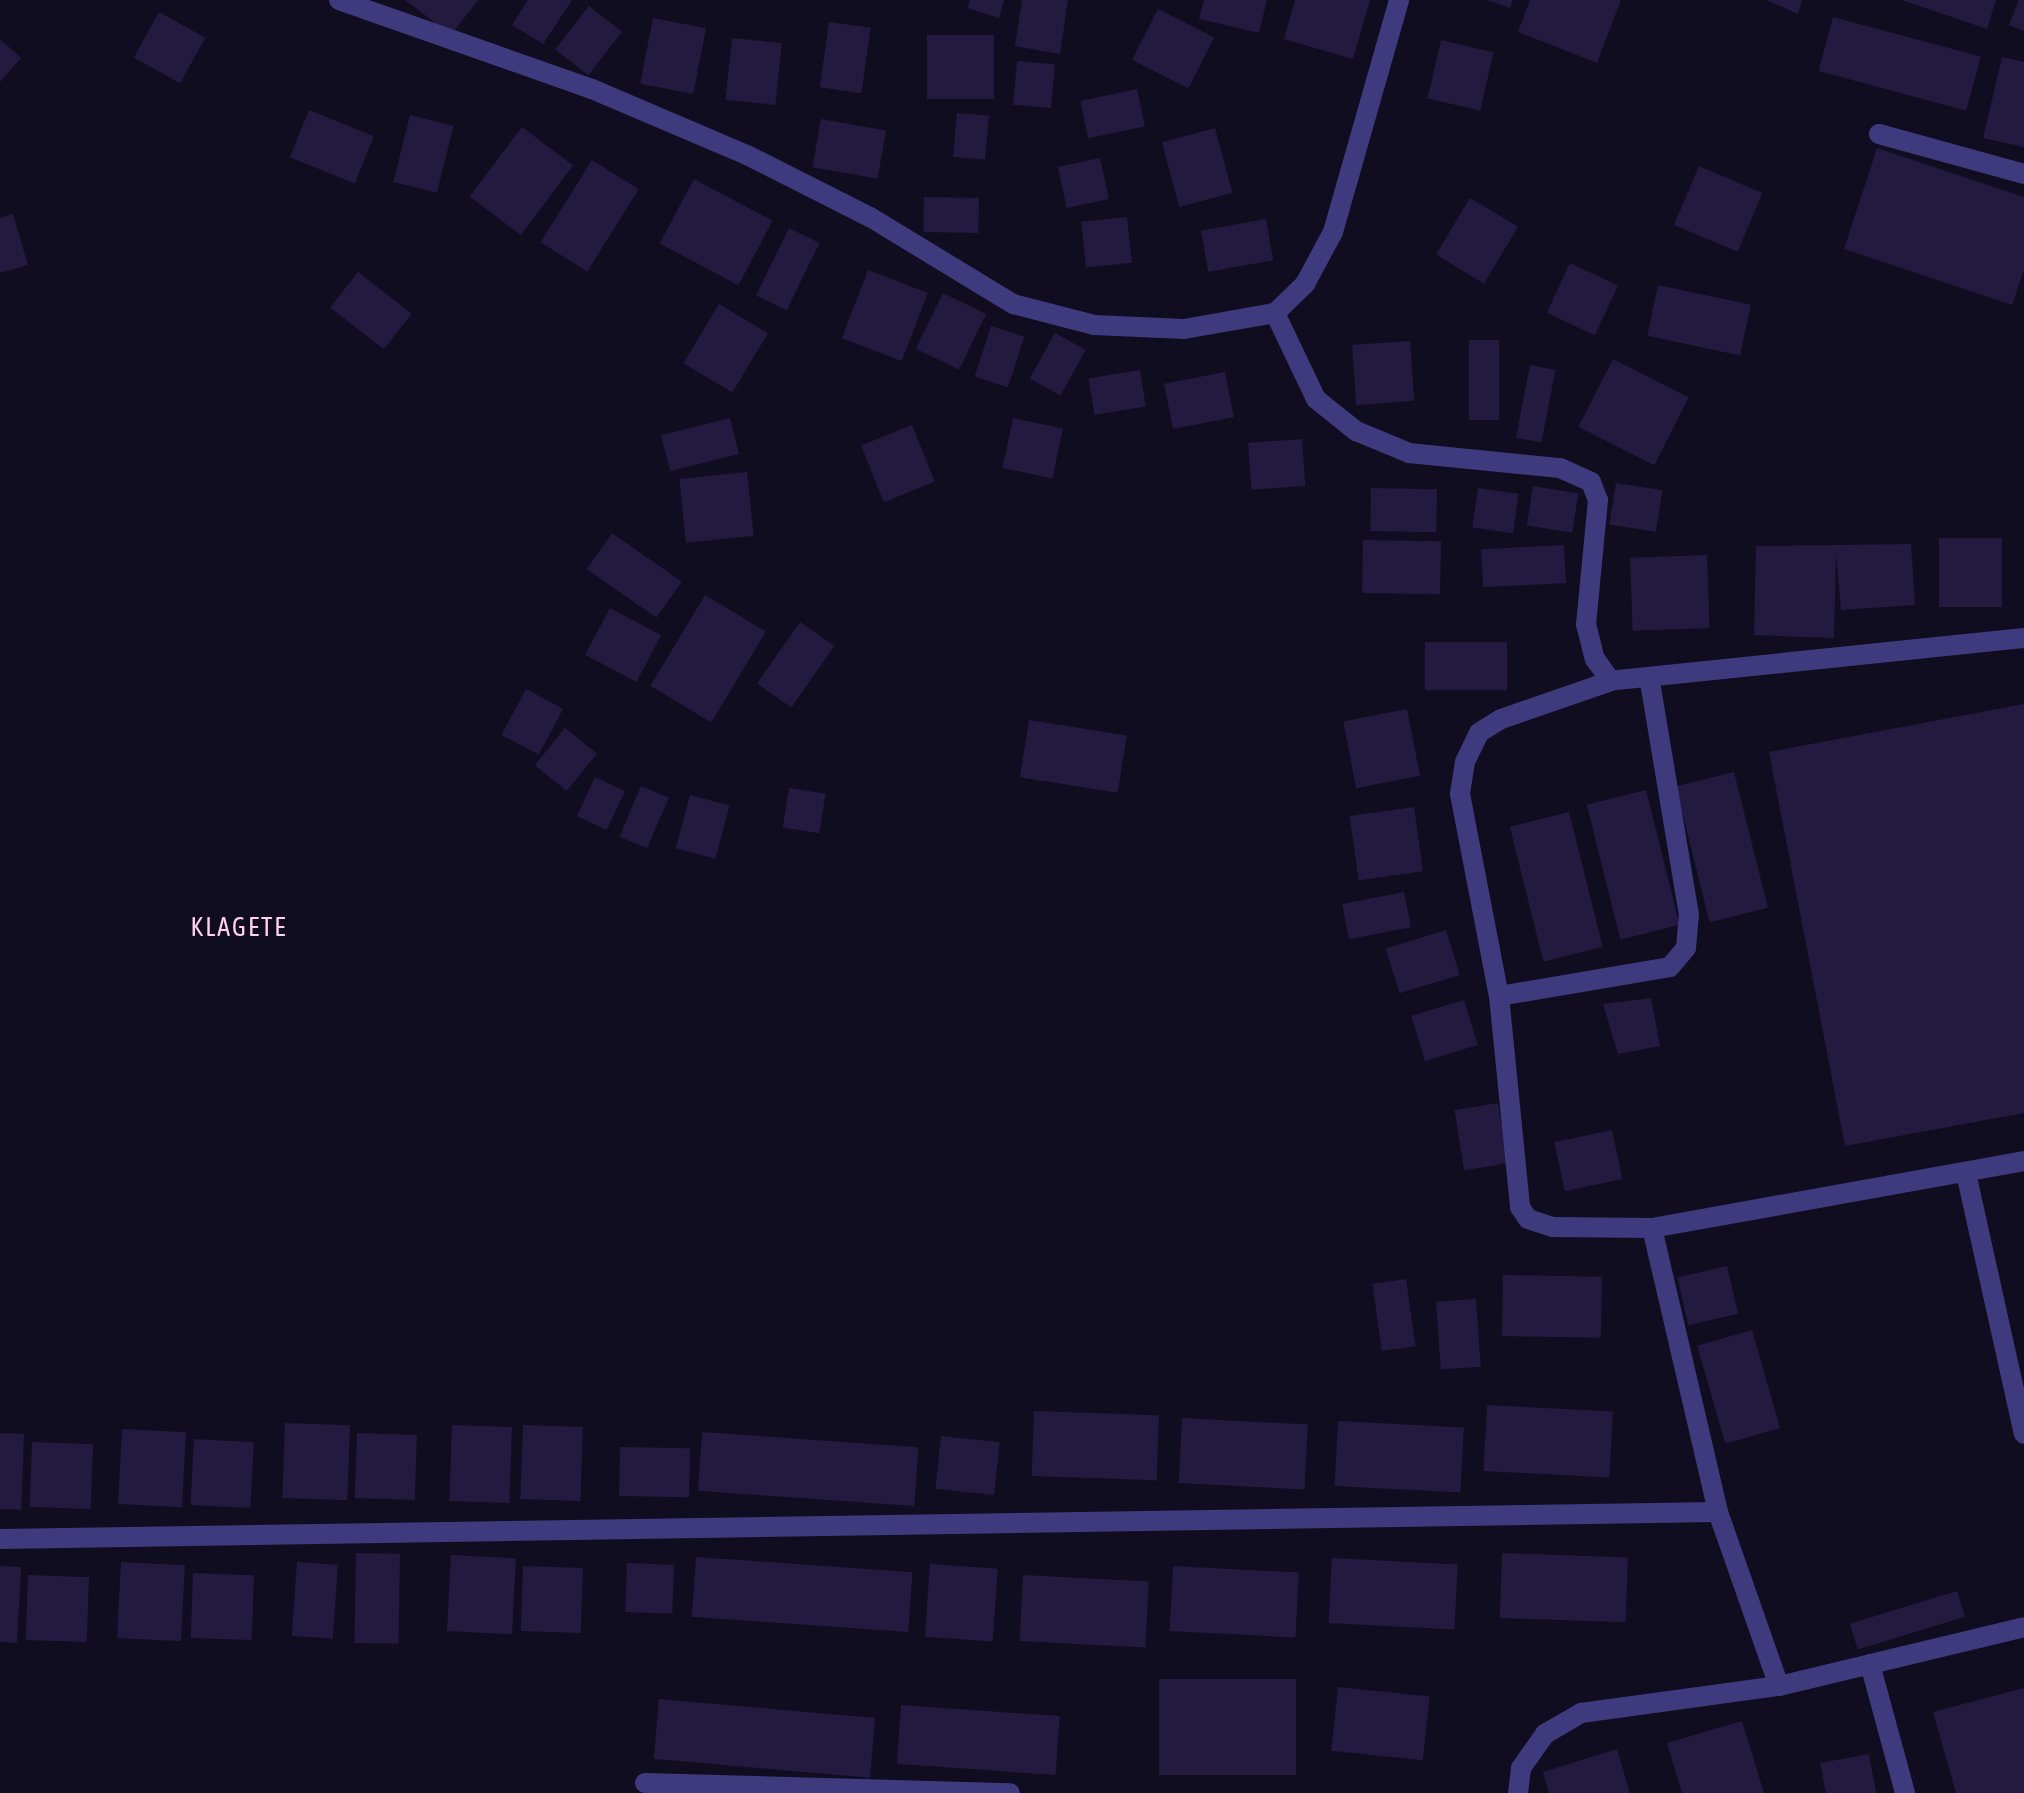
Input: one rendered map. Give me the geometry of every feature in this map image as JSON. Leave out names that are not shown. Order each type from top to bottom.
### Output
[{"type":"street","points":[[339,0],[592,89],[747,155],[870,217],[1013,304],[1094,325],[1184,329],[1275,313],[1305,284],[1333,232],[1399,0]]},
{"type":"street","points":[[1879,134],[2024,174]]},
{"type":"street","points":[[1275,313],[1316,399],[1356,431],[1409,453],[1560,468],[1591,482],[1598,500],[1586,624],[1595,659],[1611,681]]},
{"type":"street","points":[[2024,638],[1611,681],[1501,719],[1479,733],[1465,762],[1460,794],[1499,996],[1520,1207],[1528,1219],[1552,1227],[1652,1228],[2024,1161]]},
{"type":"street","points":[[1499,996],[1670,967],[1686,948],[1689,915],[1649,677]]},
{"type":"street","points":[[1966,1173],[2021,1407],[2024,1434]]},
{"type":"street","points":[[1652,1228],[1718,1512],[1779,1686]]},
{"type":"street","points":[[0,1539],[1718,1512]]},
{"type":"street","points":[[1518,1793],[1521,1768],[1545,1734],[1581,1713],[1779,1686],[2024,1627]]},
{"type":"street","points":[[1870,1664],[1905,1793]]},
{"type":"street","points":[[645,1783],[1010,1793]]},
{"type":"building","points":[[405,0],[478,0],[451,35]]},
{"type":"building","points":[[528,0],[572,0],[543,44],[512,25]]},
{"type":"building","points":[[970,0],[1004,0],[999,18],[968,8]]},
{"type":"building","points":[[1022,0],[1068,0],[1060,54],[1015,46]]},
{"type":"building","points":[[1204,0],[1267,0],[1259,33],[1199,19]]},
{"type":"building","points":[[1295,0],[1370,0],[1353,59],[1284,39]]},
{"type":"building","points":[[1487,0],[1513,0],[1510,8]]},
{"type":"building","points":[[1530,0],[1621,0],[1597,63],[1518,32]]},
{"type":"building","points":[[1766,0],[1802,0],[1798,14]]},
{"type":"building","points":[[1902,0],[1996,0],[1987,29]]},
{"type":"building","points":[[2019,0],[2024,0],[2024,31],[2009,25]]},
{"type":"building","points":[[589,6],[622,32],[588,75],[555,49]]},
{"type":"building","points":[[1158,9],[1214,38],[1188,88],[1132,60]]},
{"type":"building","points":[[159,12],[205,38],[180,83],[134,57]]},
{"type":"building","points":[[1833,17],[1981,57],[1966,111],[1819,71]]},
{"type":"building","points":[[653,18],[706,28],[693,94],[640,84]]},
{"type":"building","points":[[829,22],[871,28],[861,93],[820,87]]},
{"type":"building","points":[[927,35],[994,35],[994,99],[927,99]]},
{"type":"building","points":[[732,38],[782,43],[775,105],[726,100]]},
{"type":"building","points":[[0,39],[21,58],[0,82]]},
{"type":"building","points":[[1441,40],[1494,52],[1480,111],[1428,98]]},
{"type":"building","points":[[2002,57],[2024,62],[2024,147],[1983,138]]},
{"type":"building","points":[[1017,61],[1055,64],[1051,108],[1013,105]]},
{"type":"building","points":[[1137,89],[1145,126],[1088,138],[1080,101]]},
{"type":"building","points":[[309,110],[374,136],[355,184],[290,157]]},
{"type":"building","points":[[957,113],[989,116],[985,160],[953,157]]},
{"type":"building","points":[[410,115],[454,126],[437,193],[393,182]]},
{"type":"building","points":[[821,119],[886,130],[877,179],[812,167]]},
{"type":"building","points":[[522,127],[573,166],[521,235],[470,196]]},
{"type":"building","points":[[1215,128],[1232,193],[1179,207],[1162,142]]},
{"type":"building","points":[[1877,148],[2024,197],[2024,270],[2012,305],[1844,249]]},
{"type":"building","points":[[1100,158],[1109,199],[1067,208],[1058,167]]},
{"type":"building","points":[[592,160],[639,189],[587,271],[541,242]]},
{"type":"building","points":[[1699,166],[1763,193],[1738,252],[1674,225]]},
{"type":"building","points":[[694,179],[773,221],[738,285],[660,243]]},
{"type":"building","points":[[924,197],[979,198],[978,233],[923,232]]},
{"type":"building","points":[[1470,198],[1518,227],[1484,283],[1436,255]]},
{"type":"building","points":[[13,214],[28,265],[0,273],[0,218]]},
{"type":"building","points":[[1127,217],[1132,263],[1086,268],[1081,222]]},
{"type":"building","points":[[1266,219],[1273,260],[1208,272],[1201,230]]},
{"type":"building","points":[[789,228],[820,243],[787,310],[756,295]]},
{"type":"building","points":[[1570,263],[1618,285],[1595,335],[1547,313]]},
{"type":"building","points":[[868,270],[928,293],[902,361],[842,338]]},
{"type":"building","points":[[358,272],[412,314],[384,349],[330,307]]},
{"type":"building","points":[[1658,285],[1751,305],[1740,356],[1647,336]]},
{"type":"building","points":[[943,293],[986,314],[959,370],[916,349]]},
{"type":"building","points":[[719,304],[768,333],[732,393],[683,363]]},
{"type":"building","points":[[991,326],[1024,337],[1008,387],[975,376]]},
{"type":"building","points":[[1055,333],[1086,350],[1060,395],[1030,378]]},
{"type":"building","points":[[1469,340],[1499,340],[1499,420],[1469,420]]},
{"type":"building","points":[[1410,341],[1414,401],[1356,405],[1352,345]]},
{"type":"building","points":[[1613,359],[1689,398],[1654,465],[1578,427]]},
{"type":"building","points":[[1530,365],[1556,370],[1541,443],[1516,438]]},
{"type":"building","points":[[1140,370],[1146,407],[1094,415],[1089,378]]},
{"type":"building","points":[[1225,372],[1234,417],[1173,429],[1164,384]]},
{"type":"building","points":[[730,418],[739,454],[670,471],[661,435]]},
{"type":"building","points":[[1013,418],[1063,429],[1052,478],[1002,468]]},
{"type":"building","points":[[912,425],[935,482],[884,502],[861,446]]},
{"type":"building","points":[[1302,439],[1305,486],[1251,490],[1248,443]]},
{"type":"building","points":[[747,472],[754,536],[686,543],[679,479]]},
{"type":"building","points":[[1616,483],[1662,490],[1656,532],[1609,524]]},
{"type":"building","points":[[1533,486],[1578,493],[1572,533],[1527,526]]},
{"type":"building","points":[[1371,488],[1437,489],[1436,532],[1370,531]]},
{"type":"building","points":[[1478,488],[1519,494],[1513,533],[1472,528]]},
{"type":"building","points":[[612,533],[682,582],[656,618],[587,569]]},
{"type":"building","points":[[1939,538],[2002,538],[2002,607],[1939,607]]},
{"type":"building","points":[[1363,540],[1441,541],[1440,594],[1362,593]]},
{"type":"building","points":[[1911,544],[1915,605],[1841,610],[1836,552],[1834,638],[1754,635],[1756,546]]},
{"type":"building","points":[[1564,545],[1566,583],[1483,587],[1481,549]]},
{"type":"building","points":[[1707,555],[1710,628],[1633,631],[1630,558]]},
{"type":"building","points":[[705,595],[766,632],[711,722],[650,686]]},
{"type":"building","points":[[610,608],[661,635],[636,682],[585,655]]},
{"type":"building","points":[[800,622],[834,646],[791,708],[757,683]]},
{"type":"building","points":[[1425,642],[1507,642],[1507,690],[1425,690]]},
{"type":"building","points":[[526,689],[563,709],[539,755],[502,735]]},
{"type":"building","points":[[2024,704],[2024,1113],[1845,1146],[1769,752]]},
{"type":"building","points":[[1407,709],[1420,776],[1356,788],[1343,721]]},
{"type":"building","points":[[1029,720],[1127,735],[1118,793],[1020,777]]},
{"type":"building","points":[[565,728],[597,754],[567,791],[535,765]]},
{"type":"building","points":[[1734,772],[1768,908],[1710,922],[1676,787]]},
{"type":"building","points":[[595,777],[625,791],[607,830],[577,816]]},
{"type":"building","points":[[641,786],[669,798],[647,848],[620,837]]},
{"type":"building","points":[[789,788],[826,794],[819,833],[783,828]]},
{"type":"building","points":[[1646,790],[1680,925],[1620,940],[1587,805]]},
{"type":"building","points":[[690,795],[730,806],[715,859],[676,848]]},
{"type":"building","points":[[1414,807],[1423,871],[1359,880],[1350,816]]},
{"type":"building","points":[[1569,812],[1603,947],[1543,962],[1510,827]]},
{"type":"building","points":[[1404,892],[1411,927],[1349,939],[1342,904]]},
{"type":"building","points":[[1446,930],[1460,975],[1399,993],[1386,948]]},
{"type":"building","points":[[1651,998],[1660,1046],[1618,1054],[1603,1004]]},
{"type":"building","points":[[1464,1000],[1478,1045],[1425,1061],[1411,1016]]},
{"type":"building","points":[[1498,1103],[1508,1163],[1464,1170],[1455,1110]]},
{"type":"building","points":[[1612,1130],[1622,1179],[1565,1191],[1554,1142]]},
{"type":"building","points":[[1727,1266],[1738,1314],[1688,1325],[1677,1277]]},
{"type":"building","points":[[1503,1275],[1602,1277],[1601,1338],[1502,1336]]},
{"type":"building","points":[[1406,1279],[1415,1346],[1382,1351],[1372,1284]]},
{"type":"building","points":[[1476,1299],[1481,1367],[1441,1370],[1436,1302]]},
{"type":"building","points":[[1752,1330],[1780,1428],[1725,1444],[1697,1346]]},
{"type":"building","points":[[1487,1405],[1613,1412],[1609,1478],[1484,1471]]},
{"type":"building","points":[[1034,1411],[1159,1415],[1157,1480],[1032,1476]]},
{"type":"building","points":[[1182,1418],[1308,1425],[1304,1490],[1179,1483]]},
{"type":"building","points":[[1338,1421],[1464,1428],[1460,1493],[1335,1486]]},
{"type":"building","points":[[285,1423],[350,1425],[347,1500],[282,1498]]},
{"type":"building","points":[[452,1425],[512,1427],[509,1503],[449,1501]]},
{"type":"building","points":[[523,1425],[583,1427],[580,1501],[520,1499]]},
{"type":"building","points":[[122,1429],[186,1432],[182,1507],[118,1504]]},
{"type":"building","points":[[702,1432],[918,1447],[914,1506],[698,1491]]},
{"type":"building","points":[[0,1433],[24,1434],[21,1510],[0,1509]]},
{"type":"building","points":[[357,1433],[417,1435],[415,1500],[355,1498]]},
{"type":"building","points":[[941,1436],[1000,1442],[994,1495],[935,1489]]},
{"type":"building","points":[[194,1439],[254,1442],[250,1508],[191,1505]]},
{"type":"building","points":[[32,1442],[93,1444],[91,1509],[30,1507]]},
{"type":"building","points":[[620,1447],[690,1448],[689,1497],[619,1496]]},
{"type":"building","points":[[356,1553],[400,1554],[398,1644],[354,1643]]},
{"type":"building","points":[[1502,1553],[1628,1557],[1626,1622],[1500,1618]]},
{"type":"building","points":[[451,1555],[516,1558],[512,1634],[447,1631]]},
{"type":"building","points":[[696,1557],[912,1572],[908,1632],[692,1617]]},
{"type":"building","points":[[1332,1558],[1458,1565],[1454,1630],[1329,1623]]},
{"type":"building","points":[[121,1562],[185,1565],[181,1641],[117,1638]]},
{"type":"building","points":[[297,1562],[338,1565],[333,1639],[292,1636]]},
{"type":"building","points":[[627,1563],[674,1565],[672,1614],[625,1612]]},
{"type":"building","points":[[930,1564],[998,1569],[993,1642],[925,1637]]},
{"type":"building","points":[[0,1566],[21,1567],[17,1643],[0,1642]]},
{"type":"building","points":[[523,1566],[583,1568],[581,1633],[521,1631]]},
{"type":"building","points":[[1173,1566],[1299,1573],[1295,1638],[1170,1631]]},
{"type":"building","points":[[193,1573],[254,1575],[252,1640],[191,1638]]},
{"type":"building","points":[[28,1575],[89,1577],[87,1642],[26,1640]]},
{"type":"building","points":[[1023,1575],[1149,1582],[1145,1648],[1020,1641]]},
{"type":"building","points":[[1957,1591],[1965,1617],[1858,1650],[1850,1624]]},
{"type":"building","points":[[1159,1679],[1296,1679],[1296,1775],[1159,1775]]},
{"type":"building","points":[[1338,1687],[1429,1697],[1423,1760],[1331,1751]]},
{"type":"building","points":[[2024,1688],[2024,1793],[1956,1793],[1933,1712]]},
{"type":"building","points":[[659,1699],[875,1718],[870,1778],[654,1759]]},
{"type":"building","points":[[901,1705],[1060,1716],[1055,1775],[897,1764]]},
{"type":"building","points":[[1742,1721],[1764,1793],[1682,1793],[1667,1743]]},
{"type":"building","points":[[1617,1749],[1630,1793],[1549,1793],[1543,1772]]},
{"type":"building","points":[[1869,1754],[1876,1793],[1826,1793],[1820,1763]]},
{"type":"district","name":"KLAGETE","points":[[239,928]]}]
